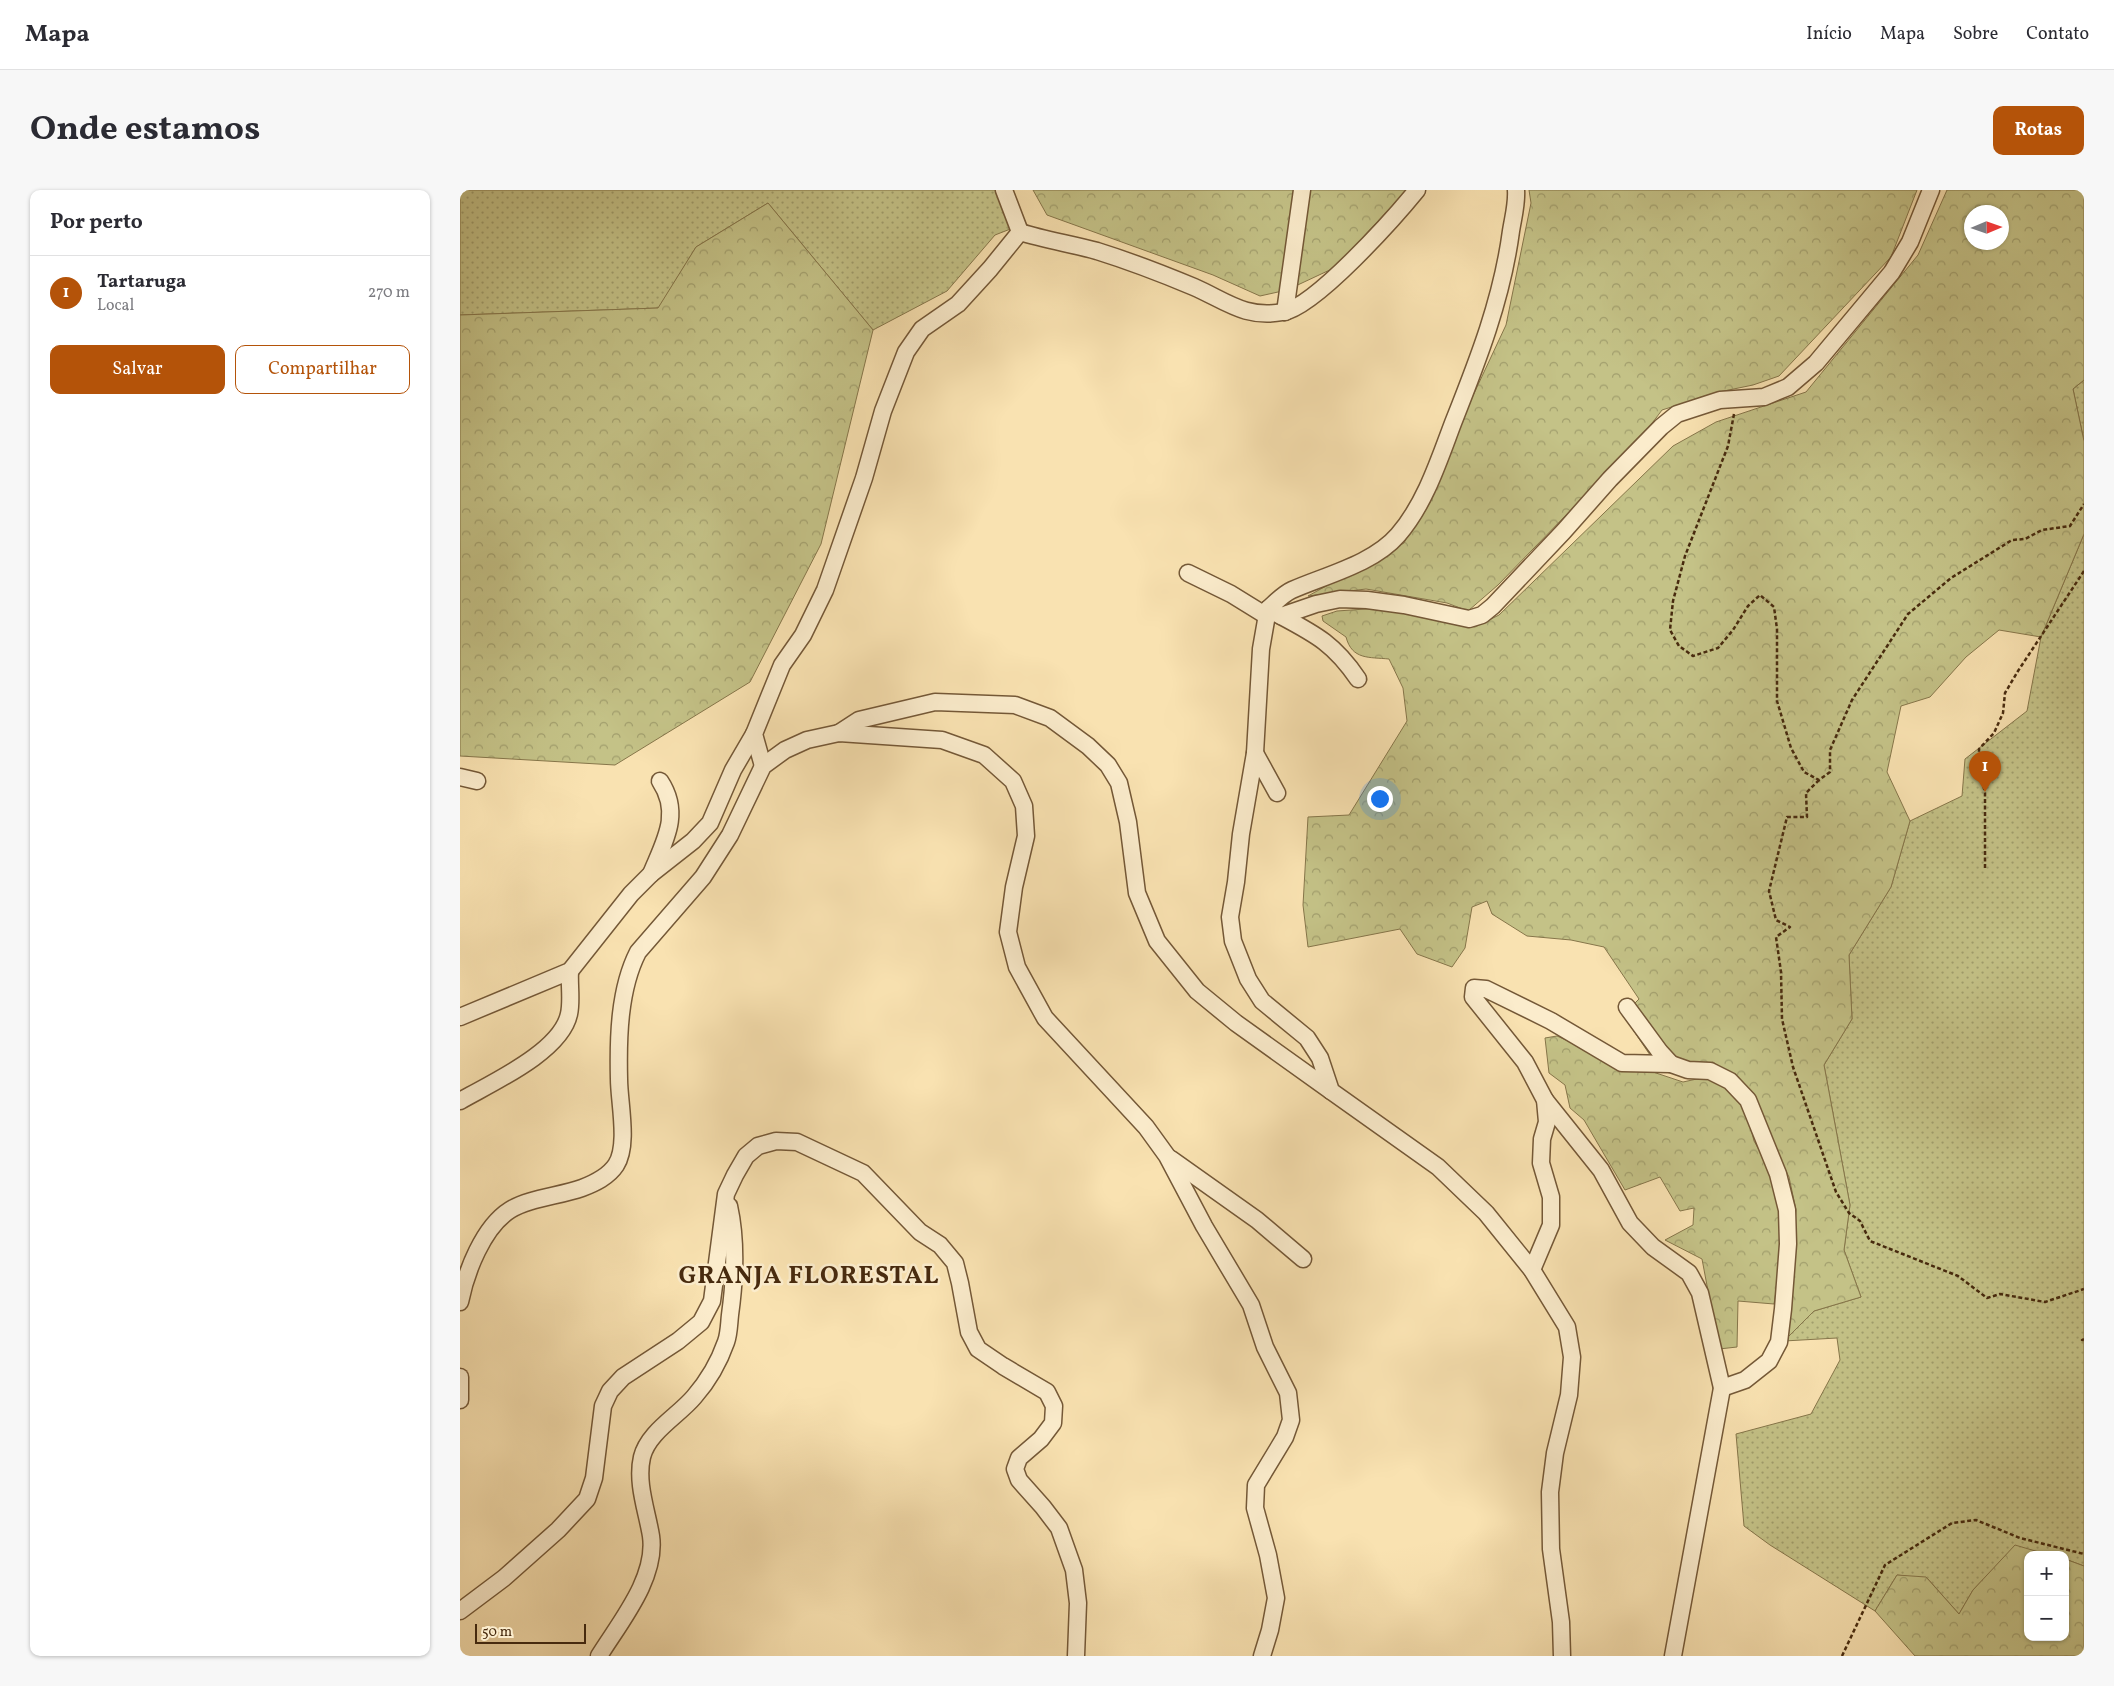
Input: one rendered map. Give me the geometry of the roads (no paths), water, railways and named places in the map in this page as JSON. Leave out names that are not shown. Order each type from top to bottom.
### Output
[{"type":"street","points":[[1004,190],[1020,232]]},
{"type":"street","points":[[1285,312],[1302,190]]},
{"type":"street","points":[[1020,232],[1046,241],[1097,251],[1194,287],[1241,310],[1260,314],[1285,312],[1312,297],[1344,268],[1400,212],[1417,190]]},
{"type":"street","points":[[1331,1091],[1320,1058],[1307,1038],[1262,1001],[1248,979],[1233,941],[1230,917],[1241,834],[1255,753],[1271,613],[1290,591],[1368,558],[1398,535],[1414,511],[1430,482],[1493,315],[1507,260],[1516,190]]},
{"type":"street","points":[[1271,613],[1340,599],[1367,600],[1404,605],[1469,618],[1482,615],[1500,599],[1610,479],[1661,427],[1677,414],[1720,400],[1764,396],[1788,387],[1816,363],[1892,272],[1910,242],[1931,190]]},
{"type":"street","points":[[460,1017],[570,971],[630,894],[651,874],[693,841],[710,823],[733,770],[754,734],[782,665],[803,635],[825,590],[864,478],[883,411],[906,352],[922,329],[958,304],[1020,232]]},
{"type":"street","points":[[1188,573],[1271,613],[1331,646],[1345,661],[1358,680]]},
{"type":"street","points":[[460,1302],[470,1265],[480,1245],[496,1222],[510,1210],[565,1194],[599,1181],[616,1165],[623,1146],[619,1078],[621,1022],[628,977],[632,964],[638,952],[703,877],[730,835],[763,766],[785,750],[807,740],[839,732],[859,720],[884,713],[935,702],[1015,704],[1050,718],[1080,740],[1108,765],[1119,783],[1128,822],[1137,893],[1157,941],[1197,991],[1236,1023],[1438,1167],[1486,1213],[1532,1270],[1567,1327],[1572,1357],[1569,1395],[1555,1453],[1550,1492],[1551,1549],[1561,1622],[1562,1656]]},
{"type":"street","points":[[839,732],[942,740],[984,755],[1013,780],[1024,806],[1026,836],[1014,888],[1008,932],[1017,966],[1045,1018],[1146,1126],[1167,1156],[1204,1226],[1251,1305],[1266,1347],[1288,1393],[1290,1420],[1285,1437],[1256,1485],[1255,1508],[1268,1555],[1276,1598],[1270,1630],[1262,1656]]},
{"type":"street","points":[[754,734],[763,766]]},
{"type":"street","points":[[1255,753],[1277,793]]},
{"type":"street","points":[[460,778],[477,781]]},
{"type":"street","points":[[651,874],[669,829],[671,810],[668,794],[660,781]]},
{"type":"street","points":[[460,1101],[549,1045],[564,1028],[569,1013],[570,971]]},
{"type":"street","points":[[1673,1656],[1722,1388],[1700,1293],[1689,1272],[1653,1247],[1630,1223],[1601,1170],[1545,1100],[1525,1062],[1473,997],[1474,988],[1486,989],[1551,1021],[1622,1063],[1671,1064],[1688,1070],[1710,1071],[1730,1081],[1748,1100],[1778,1174],[1787,1210],[1788,1244],[1783,1310],[1779,1342],[1769,1361],[1744,1380],[1722,1388]]},
{"type":"street","points":[[1627,1007],[1671,1064]]},
{"type":"street","points":[[1532,1270],[1551,1225],[1551,1197],[1540,1163],[1542,1139],[1547,1122],[1545,1100]]},
{"type":"street","points":[[460,1611],[517,1566],[558,1530],[587,1499],[594,1478],[603,1406],[610,1391],[623,1377],[678,1341],[701,1322],[712,1301],[726,1194],[746,1156],[758,1146],[776,1141],[797,1142],[863,1173],[920,1232],[940,1245],[955,1263],[969,1332],[978,1349],[1047,1392],[1054,1406],[1053,1423],[1041,1439],[1019,1458],[1015,1469],[1019,1480],[1059,1528],[1074,1570],[1078,1603],[1076,1656]]},
{"type":"street","points":[[1167,1156],[1257,1220],[1303,1259]]},
{"type":"street","points":[[600,1656],[642,1586],[650,1562],[651,1537],[644,1509],[641,1476],[642,1456],[652,1439],[694,1397],[713,1371],[727,1340],[735,1278],[733,1224],[726,1194]]},
{"type":"street","points":[[460,1377],[460,1400]]},
{"type":"place","name":"Tartaruga","points":[[1985,792]]},
{"type":"district","name":"GRANJA FLORESTAL","points":[[809,1274]]}]
